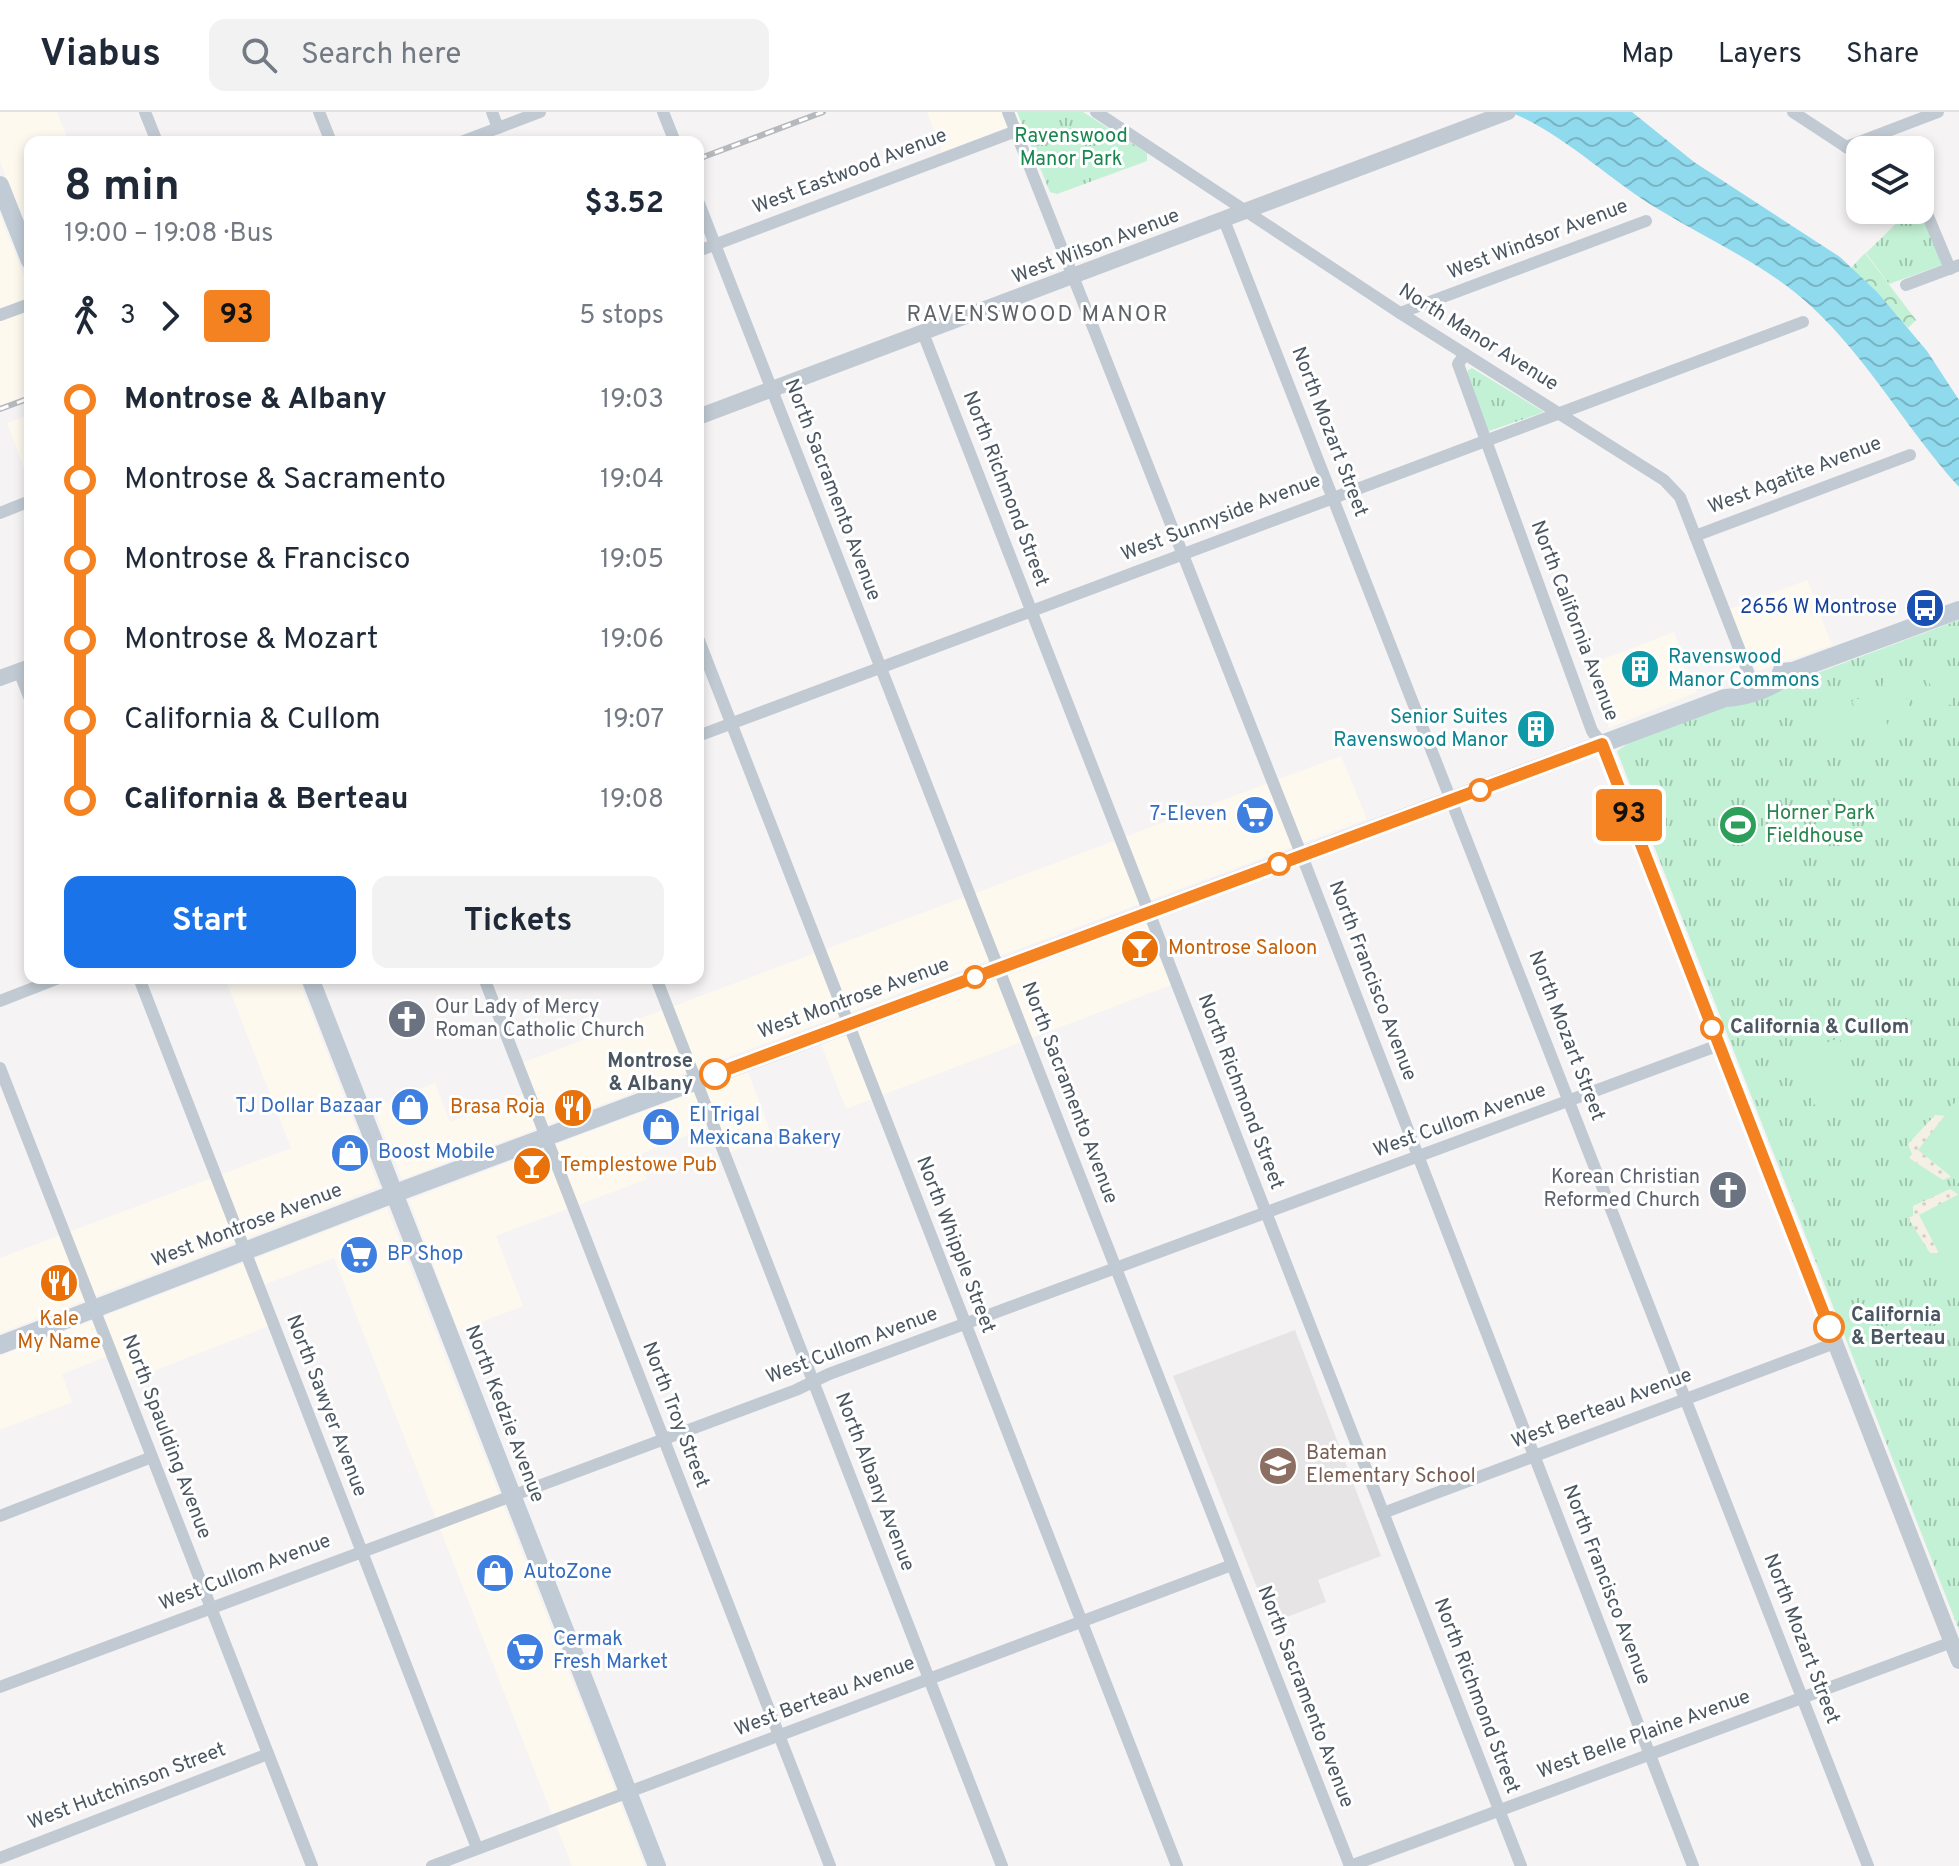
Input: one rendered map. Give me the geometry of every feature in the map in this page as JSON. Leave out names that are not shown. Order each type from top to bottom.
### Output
[{"type":"main road","points":[[0,185],[24,246]]},
{"type":"main road","name":"West Montrose Avenue","points":[[0,1345],[394,1194],[1725,698],[1748,680],[1793,671],[1959,610]]},
{"type":"main road","name":"West Montrose Avenue","points":[[1725,698],[1739,698],[1781,682],[1793,671]]},
{"type":"main road","name":"North Kedzie Avenue","points":[[312,984],[657,1866]]},
{"type":"street","points":[[145,112],[155,136]]},
{"type":"street","points":[[319,112],[329,136]]},
{"type":"street","points":[[492,112],[498,128]]},
{"type":"street","points":[[477,136],[540,112]]},
{"type":"street","points":[[663,112],[673,136]]},
{"type":"street","name":"North Francisco Avenue","points":[[1008,112],[1302,856],[1693,1866]]},
{"type":"street","name":"North Manor Avenue","points":[[1096,112],[1400,313],[1664,480],[1680,497],[1748,680]]},
{"type":"street","points":[[1793,112],[1846,147]]},
{"type":"street","points":[[1875,136],[1938,112]]},
{"type":"street","name":"West Wilson Avenue","points":[[704,415],[1504,114]]},
{"type":"street","name":"West Eastwood Avenue","points":[[704,249],[1016,131]]},
{"type":"street","name":"North Sacramento Avenue","points":[[704,216],[1350,1866]]},
{"type":"street","name":"North Mozart Street","points":[[1224,220],[1868,1866]]},
{"type":"street","name":"West Windsor Avenue","points":[[1400,313],[1646,221]]},
{"type":"street","points":[[1906,285],[1954,267],[1933,224]]},
{"type":"street","points":[[0,315],[24,306]]},
{"type":"street","name":"West Sunnyside Avenue","points":[[704,734],[1803,322]]},
{"type":"street","name":"North Richmond Street","points":[[923,333],[1521,1866]]},
{"type":"street","name":"North California Avenue","points":[[1465,354],[1458,364],[1592,731],[1602,744],[1959,1661]]},
{"type":"street","name":"West Agatite Avenue","points":[[1695,536],[1910,455]]},
{"type":"street","points":[[0,513],[24,503]]},
{"type":"street","name":"North Whipple Street","points":[[704,654],[1177,1866]]},
{"type":"street","points":[[0,678],[24,669]]},
{"type":"street","points":[[0,1001],[44,984]]},
{"type":"street","name":"North Sawyer Avenue","points":[[141,984],[477,1848]]},
{"type":"street","name":"North Troy Street","points":[[486,984],[830,1866]]},
{"type":"street","name":"North Albany Avenue","points":[[658,984],[1002,1866]]},
{"type":"street","name":"West Cullom Avenue","points":[[0,1687],[964,1323],[1266,1215],[1719,1045]]},
{"type":"street","name":"North Spaulding Avenue","points":[[0,1068],[312,1866]]},
{"type":"street","name":"West Berteau Avenue","points":[[1383,1513],[1835,1343]]},
{"type":"street","points":[[0,1516],[152,1457]]},
{"type":"street","name":"West Berteau Avenue","points":[[432,1866],[1232,1565]]},
{"type":"street","name":"West Belle Plaine Avenue","points":[[1350,1866],[1952,1642]]},
{"type":"street","name":"West Hutchinson Street","points":[[0,1858],[268,1754]]},
{"type":"shaded area","points":[[0,112],[57,112],[67,136],[24,136],[24,222],[0,162]]},
{"type":"shaded area","points":[[927,112],[1017,112],[1021,122],[942,152]]},
{"type":"shaded area","points":[[0,215],[24,276],[24,396],[0,406]]},
{"type":"shaded area","points":[[24,416],[24,468],[7,423]]},
{"type":"shaded area","points":[[1807,580],[1832,645],[1758,671],[1749,658],[1730,609]]},
{"type":"shaded area","name":"Ravenswood Manor Commons","points":[[1674,632],[1697,692],[1609,728],[1585,666]]},
{"type":"shaded area","points":[[1341,756],[1367,819],[402,1179],[373,1107],[435,1083],[450,1122],[529,1092],[519,1064]]},
{"type":"shaded area","points":[[1151,921],[1176,983],[846,1109],[821,1044]]},
{"type":"shaded area","points":[[227,984],[300,984],[379,1187],[0,1333],[0,1258],[291,1148]]},
{"type":"shaded area","points":[[748,1072],[772,1136],[723,1155],[711,1126],[638,1155],[647,1179],[496,1236],[523,1306],[458,1331],[409,1200]]},
{"type":"shaded area","points":[[387,1208],[645,1866],[572,1866],[334,1258],[258,1287],[272,1325],[122,1383],[110,1355],[62,1374],[72,1402],[0,1430],[0,1356]]},
{"type":"shaded area","name":"Bateman Elementary School","points":[[1295,1330],[1381,1556],[1318,1580],[1326,1602],[1271,1623],[1173,1376]]},
{"type":"green space","name":"Ravenswood Manor Park","points":[[1017,112],[1083,112],[1147,153],[1147,161],[1057,194],[1050,192]]},
{"type":"green space","points":[[1896,224],[1926,224],[1942,265],[1889,284],[1866,253]]},
{"type":"green space","points":[[1865,253],[1916,320],[1908,328],[1851,268]]},
{"type":"green space","points":[[1472,368],[1544,412],[1489,431],[1467,375]]},
{"type":"green space","points":[[1959,620],[1959,1630],[1617,751],[1629,743]]},
{"type":"green space","points":[[1935,659],[1940,662],[1953,697],[1950,699],[1952,704],[1943,707],[1941,702],[1937,704],[1924,668],[1928,667],[1926,662]]},
{"type":"green space","points":[[1914,666],[1916,671],[1919,670],[1933,705],[1929,707],[1931,712],[1922,715],[1920,710],[1916,711],[1903,676],[1907,675],[1905,670]]},
{"type":"green space","points":[[1893,674],[1895,679],[1899,678],[1912,713],[1908,715],[1910,720],[1901,723],[1899,718],[1895,719],[1882,684],[1886,682],[1884,678]]},
{"type":"green space","points":[[1875,693],[1888,726],[1865,735],[1852,701]]},
{"type":"green space","points":[[1842,705],[1854,739],[1832,747],[1819,713]]},
{"type":"green space","points":[[1784,827],[1796,832],[1778,878],[1751,866],[1767,829],[1775,832],[1773,837],[1778,839]]},
{"type":"green space","points":[[1839,1038],[1847,1061],[1804,1078],[1795,1055]]},
{"type":"green space","points":[[1849,1065],[1858,1087],[1814,1105],[1805,1082]]},
{"type":"green space","points":[[1959,1097],[1959,1183],[1918,1150]]},
{"type":"green space","points":[[1959,1194],[1959,1280],[1954,1282],[1919,1215]]},
{"type":"sand","points":[[1935,1115],[1949,1116],[1959,1173],[1943,1180],[1909,1158],[1912,1154],[1908,1144]]},
{"type":"sand","points":[[1950,1189],[1959,1195],[1947,1253],[1930,1253],[1908,1218],[1913,1216],[1913,1206]]},
{"type":"water","points":[[1510,112],[1632,112],[1694,162],[1840,257],[1877,292],[1927,351],[1959,400],[1959,487],[1852,349],[1795,292],[1640,197],[1549,132]]},
{"type":"railway","points":[[704,157],[823,112]]},
{"type":"railway","points":[[0,409],[24,400]]},
{"type":"bus line","name":"93","points":[[715,1074],[1602,744],[1829,1327]]},
{"type":"place","name":"2656 W Montrose","points":[[1925,608]]},
{"type":"place","name":"Ravenswood Manor Commons","points":[[1640,669]]},
{"type":"place","name":"Senior Suites Ravenswood Manor","points":[[1536,729]]},
{"type":"place","name":"7-Eleven","points":[[1255,815]]},
{"type":"place","name":"Horner Park Fieldhouse","points":[[1738,825]]},
{"type":"place","name":"Montrose Saloon","points":[[1140,949]]},
{"type":"place","name":"Our Lady of Mercy Roman Catholic Church","points":[[407,1019]]},
{"type":"place","name":"California & Cullom","points":[[1712,1028]]},
{"type":"place","name":"Montrose & Albany","points":[[715,1074]]},
{"type":"place","name":"TJ Dollar Bazaar","points":[[410,1107]]},
{"type":"place","name":"Brasa Roja","points":[[573,1108]]},
{"type":"place","name":"El Trigal Mexicana Bakery","points":[[661,1127]]},
{"type":"place","name":"Boost Mobile","points":[[350,1153]]},
{"type":"place","name":"Templestowe Pub","points":[[532,1166]]},
{"type":"place","name":"Korean Christian Reformed Church","points":[[1728,1190]]},
{"type":"place","name":"BP Shop","points":[[359,1255]]},
{"type":"place","name":"Kale My Name","points":[[59,1283]]},
{"type":"place","name":"California & Berteau","points":[[1829,1327]]},
{"type":"place","name":"Bateman Elementary School","points":[[1278,1466]]},
{"type":"place","name":"AutoZone","points":[[495,1573]]},
{"type":"place","name":"Cermak Fresh Market","points":[[525,1652]]},
{"type":"district","name":"RAVENSWOOD MANOR","points":[[1038,315]]}]
